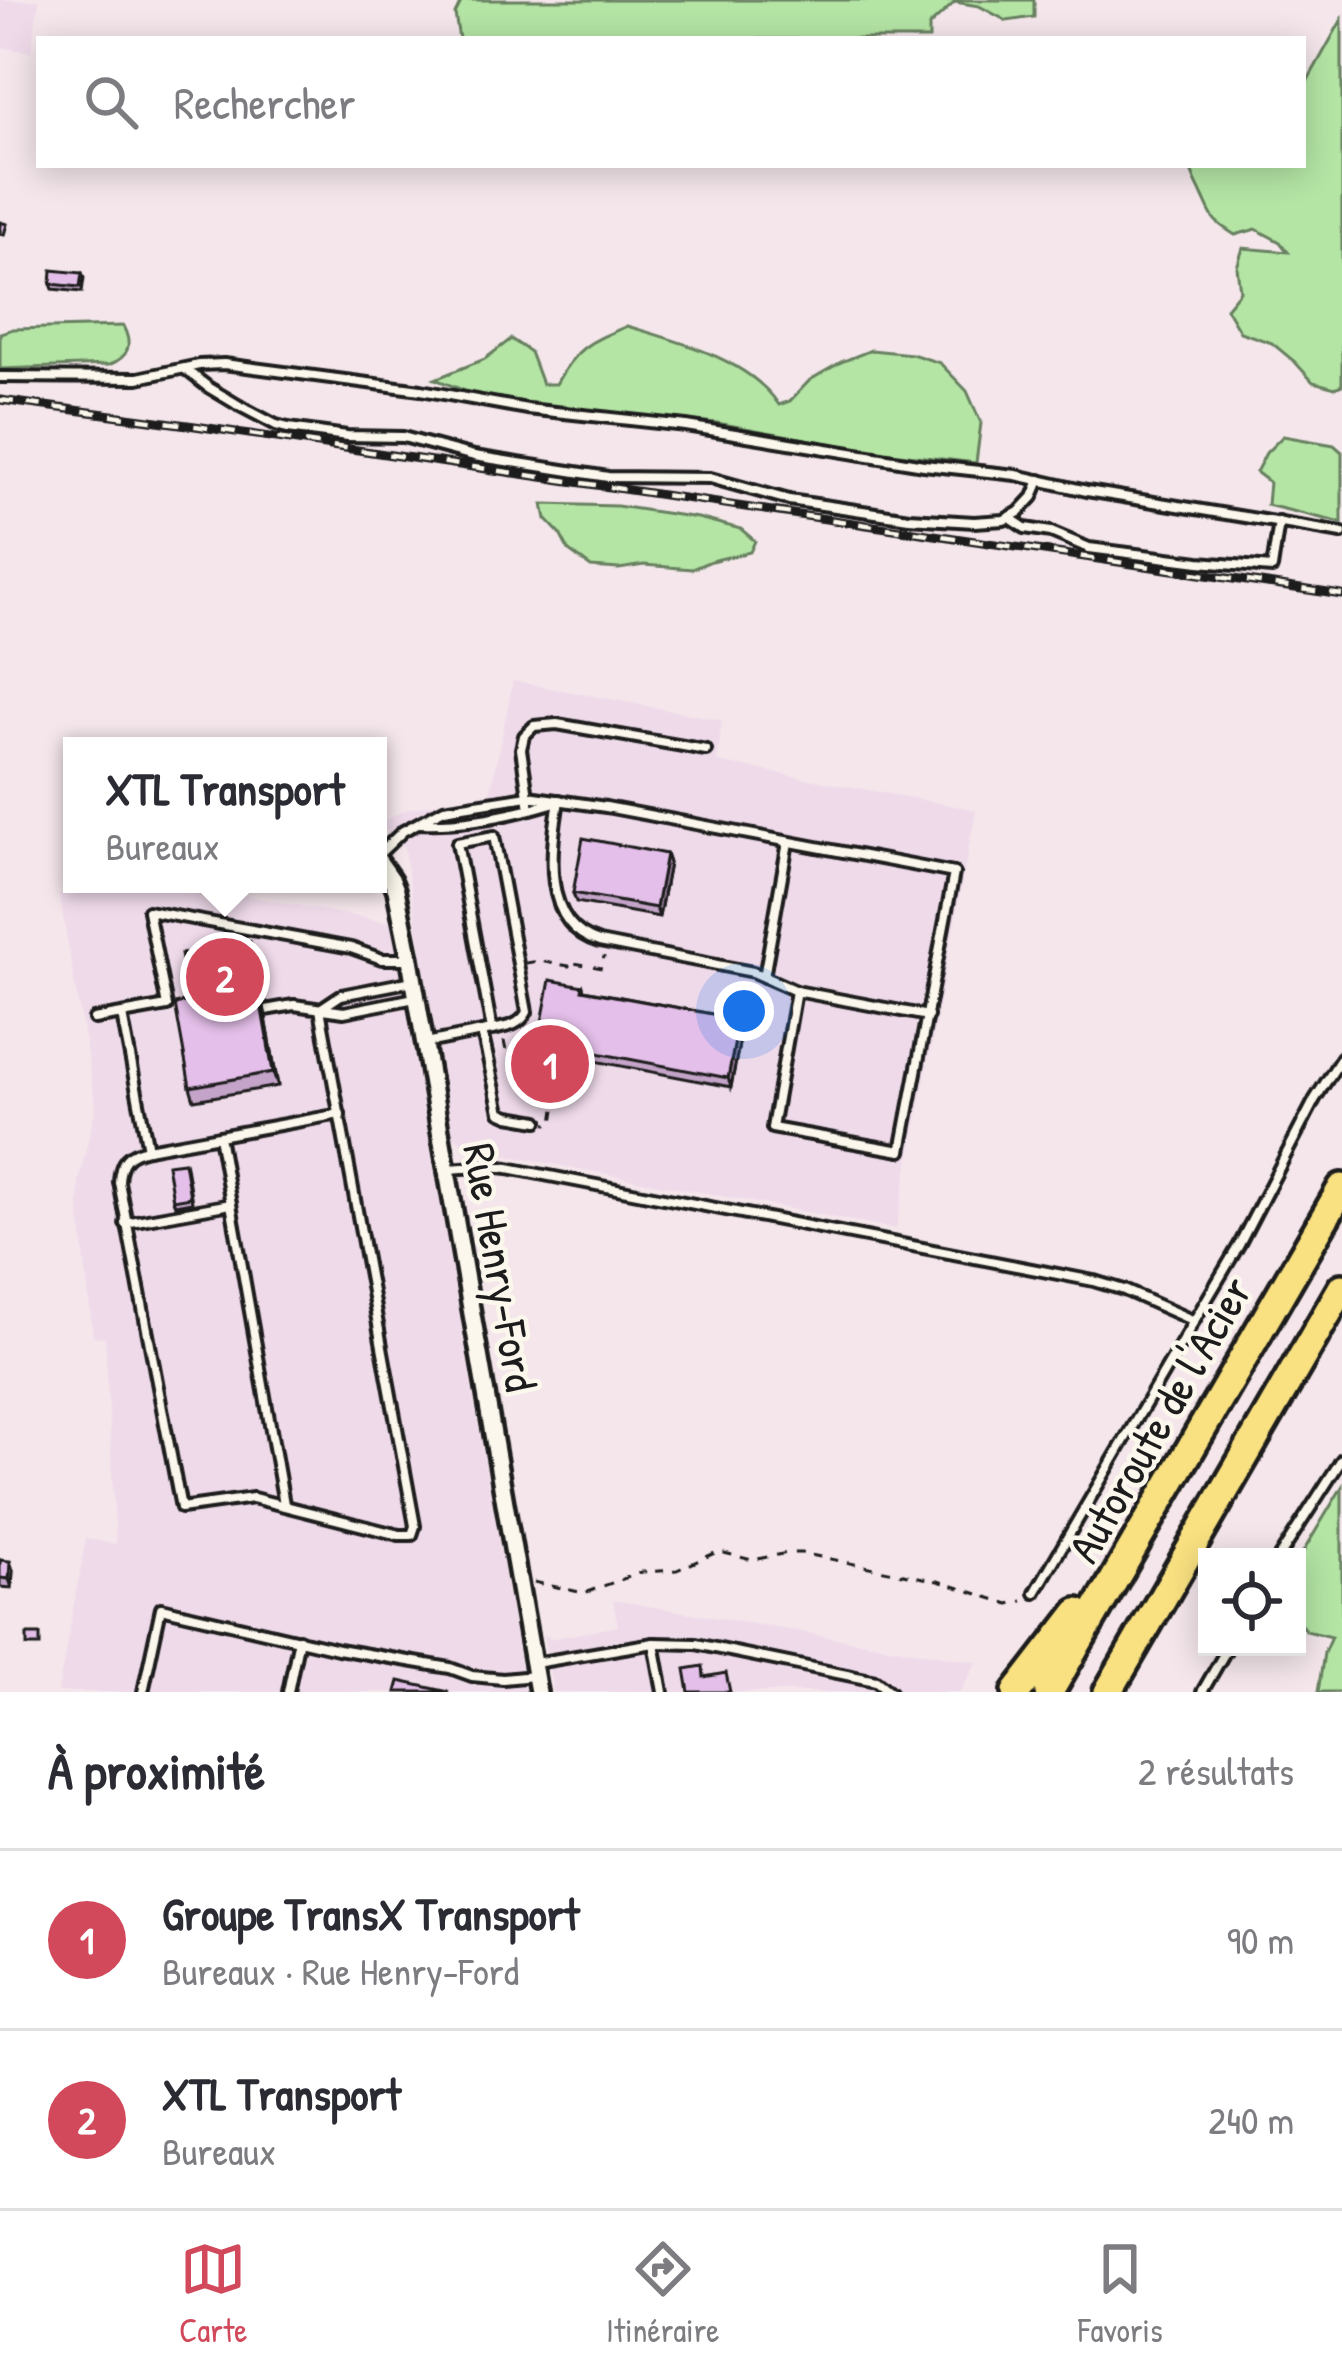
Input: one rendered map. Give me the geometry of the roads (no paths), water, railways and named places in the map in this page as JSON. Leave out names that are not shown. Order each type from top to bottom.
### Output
[{"type":"highway","name":"Autoroute de l'Acier","points":[[1048,1692],[1342,1188]]},
{"type":"highway","name":"Autoroute de l'Acier","points":[[1108,1692],[1342,1288]]},
{"type":"highway","points":[[1017,1692],[1146,1524]]},
{"type":"street","name":"Rue Henry-Ford","points":[[387,872],[396,890],[410,959],[536,1677]]},
{"type":"lane","points":[[0,377],[138,378],[224,364],[1016,475],[1342,533]]},
{"type":"lane","points":[[184,368],[276,425],[316,434],[403,436],[474,456],[608,477],[710,478],[789,500],[909,518],[1010,518],[1033,497],[1040,480]]},
{"type":"lane","points":[[1010,518],[1025,528],[1051,532],[1089,548],[1272,568],[1279,522]]},
{"type":"lane","points":[[530,809],[521,741],[540,724],[706,750]]},
{"type":"lane","points":[[387,847],[403,830],[444,809],[528,796],[954,873],[901,1151],[772,1128],[796,991]]},
{"type":"lane","points":[[418,824],[448,824],[559,800]]},
{"type":"lane","points":[[559,800],[553,879],[559,903],[576,932],[606,943],[753,972],[796,991],[928,1016]]},
{"type":"lane","points":[[425,1043],[487,1031],[525,1017],[527,1007],[494,836],[457,843],[487,1031],[498,1108],[504,1115],[541,1122]]},
{"type":"lane","points":[[764,976],[788,842]]},
{"type":"lane","points":[[94,1019],[167,1006],[148,911],[351,948],[390,960],[410,959]]},
{"type":"lane","points":[[320,1009],[341,995],[415,989]]},
{"type":"lane","points":[[265,1010],[294,1005],[344,1012],[415,989]]},
{"type":"lane","points":[[320,1009],[340,1114],[415,1532],[412,1535],[253,1498],[182,1508],[125,1222],[119,1171],[129,1154],[340,1114]]},
{"type":"lane","points":[[122,1015],[148,1149]]},
{"type":"lane","points":[[1035,1593],[1239,1245],[1342,1057]]},
{"type":"lane","points":[[219,1136],[284,1505]]},
{"type":"lane","points":[[447,1169],[508,1168],[1094,1281],[1194,1321]]},
{"type":"lane","points":[[125,1222],[231,1204]]},
{"type":"lane","points":[[1285,1548],[1342,1459]]},
{"type":"lane","points":[[143,1692],[161,1608],[472,1676],[536,1677],[653,1642],[696,1644],[876,1681],[890,1692]]},
{"type":"lane","points":[[288,1692],[299,1639]]},
{"type":"lane","points":[[653,1642],[663,1692]]},
{"type":"lane","points":[[1202,1692],[1223,1656]]},
{"type":"railway","points":[[0,400],[1342,595]]},
{"type":"place","name":"XTL Transport","points":[[225,977]]},
{"type":"place","name":"Groupe TransX Transport","points":[[550,1064]]}]
